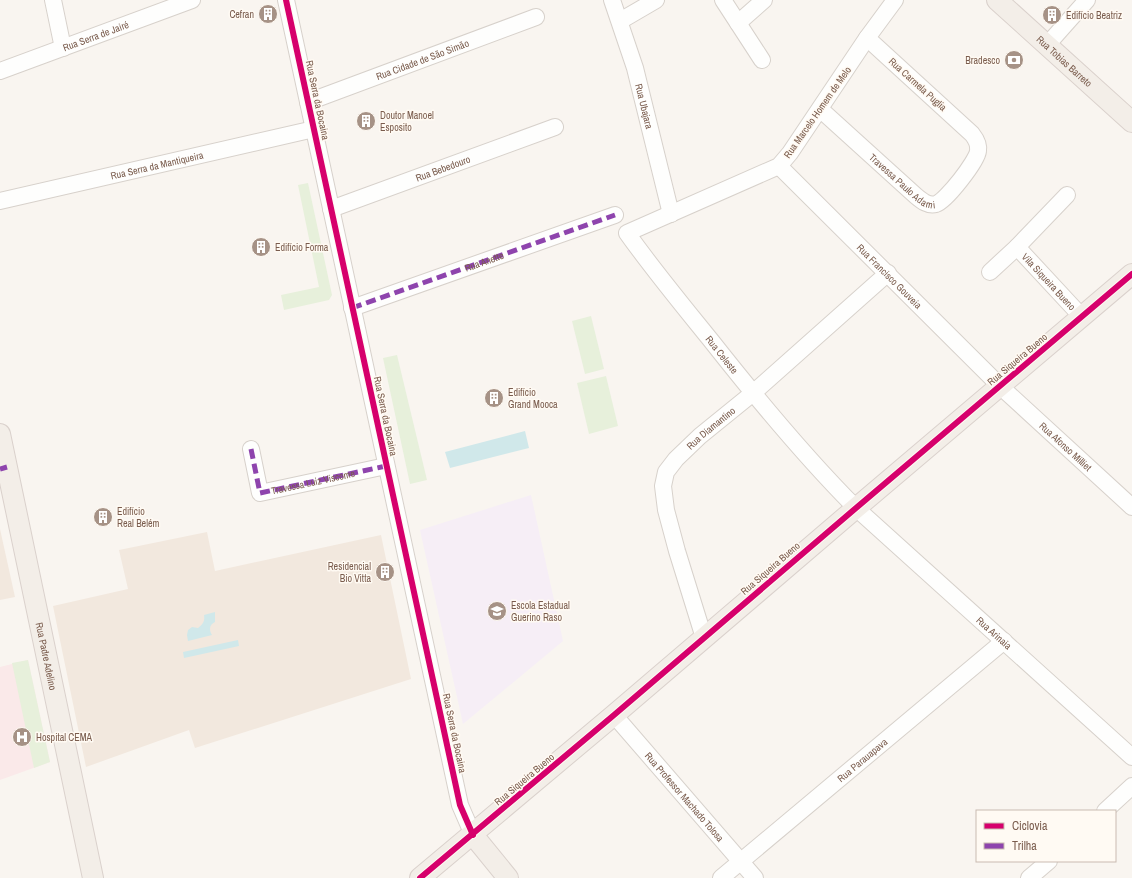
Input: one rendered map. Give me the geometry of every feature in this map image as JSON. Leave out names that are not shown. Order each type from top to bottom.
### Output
[{"type":"main road","name":"Rua Tobias Barreto","points":[[997,0],[1132,122]]},
{"type":"main road","name":"Rua Siqueira Bueno","points":[[420,878],[473,835],[1132,274]]},
{"type":"main road","name":"Rua Padre Adelino","points":[[0,434],[3,468],[93,878]]},
{"type":"main road","points":[[473,835],[508,878]]},
{"type":"street","points":[[53,0],[63,48]]},
{"type":"street","name":"Rua Serra de Jairé","points":[[0,71],[192,0]]},
{"type":"street","name":"Rua Serra da Bocaina","points":[[286,0],[460,805],[473,835]]},
{"type":"street","name":"Rua Ubajara","points":[[612,0],[635,68],[672,214]]},
{"type":"street","points":[[620,21],[656,0]]},
{"type":"street","points":[[723,0],[762,60]]},
{"type":"street","points":[[738,23],[764,0]]},
{"type":"street","name":"Rua Marcelo Homem de Melo","points":[[672,214],[779,166],[790,153],[867,38],[895,0]]},
{"type":"street","points":[[1047,45],[1087,0]]},
{"type":"street","name":"Rua Cidade de São Simão","points":[[308,102],[536,17]]},
{"type":"street","name":"Rua Carmela Puglia","points":[[867,38],[968,130]]},
{"type":"street","name":"Travessa Paulo Adami","points":[[820,110],[916,196],[930,204],[936,204],[946,196],[976,158],[978,146],[976,140],[968,130]]},
{"type":"street","name":"Rua Bebedouro","points":[[331,209],[555,127]]},
{"type":"street","name":"Rua Serra da Mantiqueira","points":[[0,201],[314,129]]},
{"type":"street","name":"Rua Francisco Gouveia","points":[[779,166],[1000,386]]},
{"type":"street","name":"Vila Siqueira Bueno","points":[[990,272],[1017,247],[1067,195]]},
{"type":"street","name":"Rua Celeste","points":[[672,214],[627,233],[645,258],[753,393],[827,479],[856,508]]},
{"type":"street","name":"Rua Anette","points":[[352,308],[615,215]]},
{"type":"street","name":"Vila Siqueira Bueno","points":[[1017,247],[1082,317]]},
{"type":"street","name":"Rua Diamantino","points":[[704,638],[666,510],[662,486],[666,472],[676,459],[700,436],[753,393],[888,273]]},
{"type":"street","name":"Rua Afonso Milliet","points":[[1000,386],[1132,506]]},
{"type":"street","name":"Travessa Luiz Viscome","points":[[251,449],[260,493],[386,466]]},
{"type":"street","name":"Rua Arinaia","points":[[856,508],[1132,757]]},
{"type":"street","name":"Rua Parauapava","points":[[720,878],[1004,641]]},
{"type":"street","name":"Rua Professor Machado Tolosa","points":[[614,715],[755,878]]},
{"type":"street","points":[[1106,810],[1132,786]]},
{"type":"street","points":[[1029,878],[1048,862]]},
{"type":"shaded area","name":"Escola Estadual Guerino Raso","points":[[531,495],[563,641],[463,724],[420,530]]},
{"type":"shaded area","points":[[0,529],[15,597],[0,600]]},
{"type":"shaded area","points":[[207,532],[215,571],[381,535],[411,679],[195,748],[189,730],[86,767],[53,606],[128,589],[119,550]]},
{"type":"shaded area","name":"Hospital CEMA","points":[[28,660],[50,762],[0,780],[0,667]]},
{"type":"green space","points":[[308,183],[332,295],[329,300],[284,310],[281,295],[319,287],[298,185]]},
{"type":"green space","points":[[591,316],[604,369],[585,374],[572,321]]},
{"type":"green space","points":[[397,355],[427,480],[410,484],[383,358]]},
{"type":"green space","points":[[606,376],[618,426],[589,434],[577,383]]},
{"type":"green space","points":[[28,660],[50,762],[34,768],[12,663]]},
{"type":"water","points":[[525,431],[529,448],[450,468],[445,452]]},
{"type":"water","points":[[215,612],[215,622],[210,628],[212,635],[188,641],[188,630],[192,627],[198,628],[203,622],[204,615]]},
{"type":"water","points":[[238,640],[239,646],[184,658],[183,652]]},
{"type":"marked path","points":[[352,308],[615,215]]},
{"type":"marked path","points":[[251,449],[260,493],[386,466]]},
{"type":"marked path","points":[[0,469],[7,467]]},
{"type":"cycle path","points":[[286,0],[460,805],[473,835]]},
{"type":"cycle path","points":[[420,878],[1132,274]]},
{"type":"place","name":"Cefran","points":[[268,14]]},
{"type":"place","name":"Edifício Beatriz","points":[[1052,15]]},
{"type":"place","name":"Bradesco","points":[[1014,60]]},
{"type":"place","name":"Doutor Manoel Esposito","points":[[366,121]]},
{"type":"place","name":"Edifício Forma","points":[[261,247]]},
{"type":"place","name":"Edifício Grand Mooca","points":[[494,398]]},
{"type":"place","name":"Edifício Real Belém","points":[[103,517]]},
{"type":"place","name":"Residencial Bio Vitta","points":[[385,572]]},
{"type":"place","name":"Escola Estadual Guerino Raso","points":[[497,611]]},
{"type":"place","name":"Hospital CEMA","points":[[22,737]]}]
